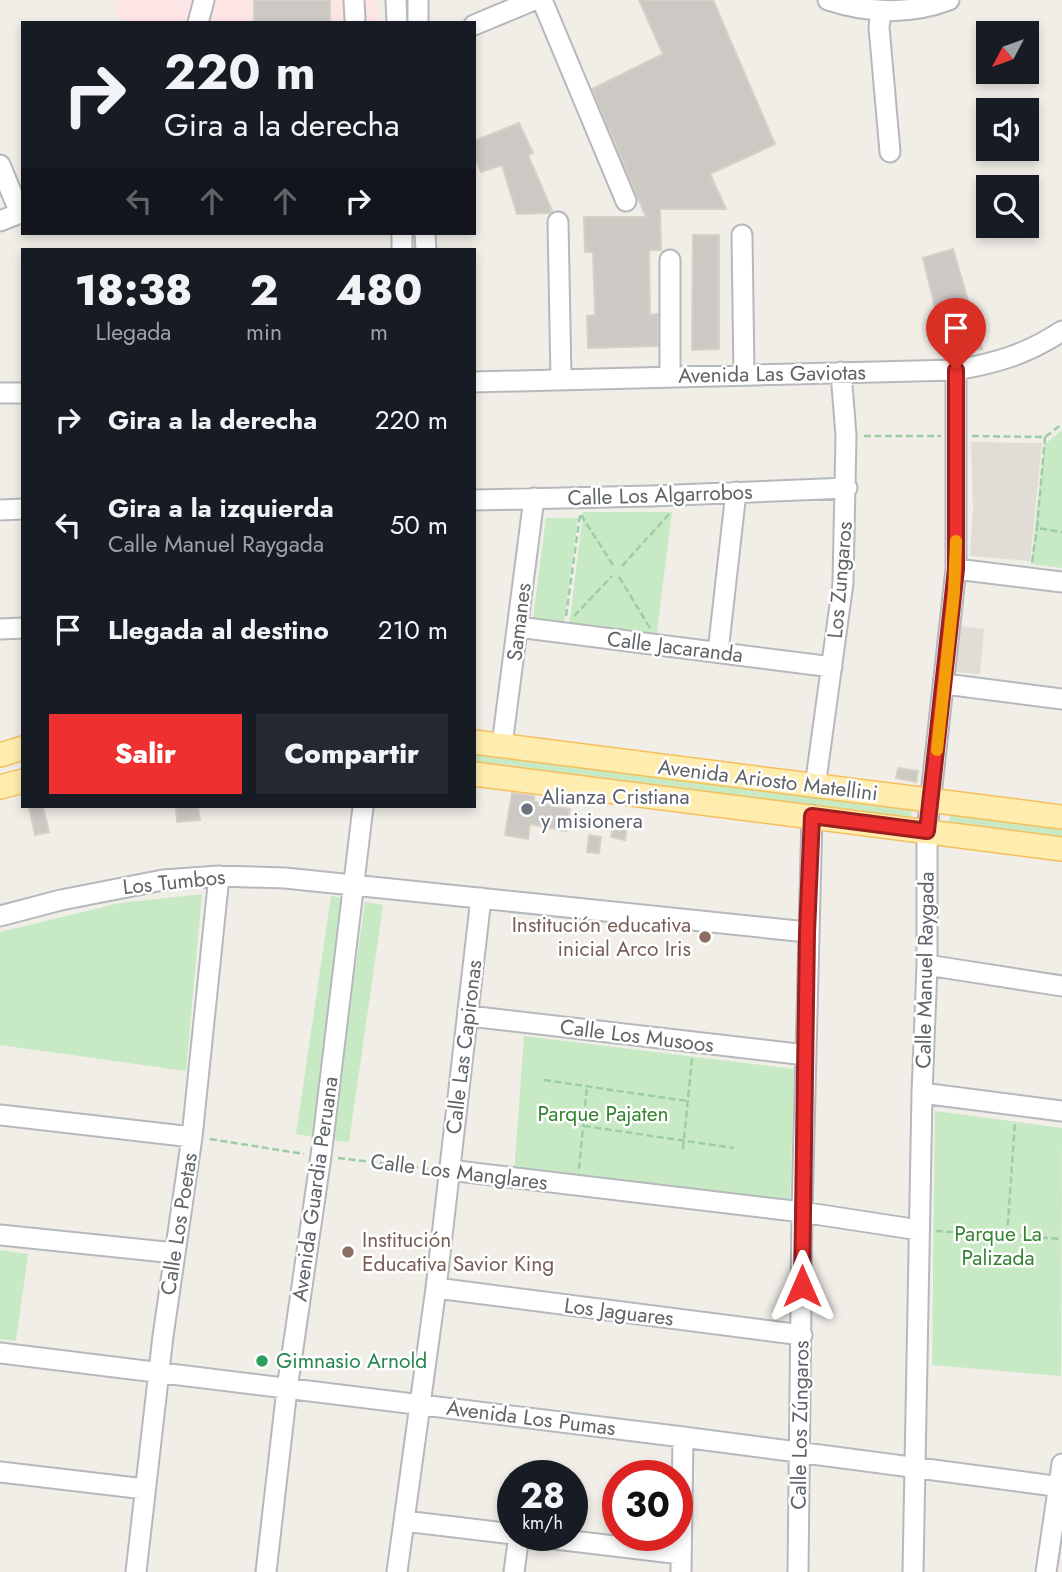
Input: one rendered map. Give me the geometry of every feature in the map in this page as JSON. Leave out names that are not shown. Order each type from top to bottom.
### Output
[{"type":"main road","name":"Avenida Ariosto Matellini","points":[[476,742],[1062,817]]},
{"type":"main road","points":[[0,755],[21,749]]},
{"type":"main road","name":"Avenida Ariosto Matellini","points":[[476,774],[1062,849]]},
{"type":"main road","points":[[0,787],[21,781]]},
{"type":"street","points":[[199,21],[204,0]]},
{"type":"street","points":[[396,0],[397,21]]},
{"type":"street","points":[[418,0],[418,21]]},
{"type":"street","points":[[476,24],[534,0]]},
{"type":"street","points":[[542,0],[626,201]]},
{"type":"street","points":[[828,0],[852,8],[881,12],[933,6],[949,0]]},
{"type":"street","points":[[881,12],[879,27],[890,152]]},
{"type":"street","points":[[0,165],[21,211]]},
{"type":"street","points":[[0,221],[21,213]]},
{"type":"street","points":[[558,222],[561,378]]},
{"type":"street","points":[[742,235],[744,374]]},
{"type":"street","points":[[670,260],[670,376]]},
{"type":"street","name":"Avenida Las Gaviotas","points":[[476,382],[956,370],[997,363],[1039,346],[1062,331]]},
{"type":"street","name":"Calle Manuel Raygada","points":[[913,1572],[927,965],[927,831],[956,569],[956,370]]},
{"type":"street","name":"Los Zungaros","points":[[815,787],[843,583],[847,488],[841,372]]},
{"type":"street","points":[[0,393],[21,393]]},
{"type":"street","name":"Calle Los Algarrobos","points":[[476,500],[847,488]]},
{"type":"street","points":[[718,652],[736,492]]},
{"type":"street","name":"Samanes","points":[[502,745],[534,498]]},
{"type":"street","points":[[0,510],[21,509]]},
{"type":"street","points":[[956,569],[1062,582]]},
{"type":"street","name":"Calle Jacaranda","points":[[518,627],[564,630],[661,646],[832,667]]},
{"type":"street","points":[[0,629],[21,628]]},
{"type":"street","points":[[945,684],[1062,699]]},
{"type":"street","name":"Avenida Guardia Peruana","points":[[266,1572],[287,1389],[321,1156],[363,808]]},
{"type":"street","name":"Calle Los Zúngaros","points":[[798,1572],[807,932],[812,816]]},
{"type":"street","name":"Los Tumbos","points":[[0,916],[134,884],[219,876],[285,878],[807,932]]},
{"type":"street","name":"Calle Los Poetas","points":[[136,1572],[158,1373],[192,1137],[219,876]]},
{"type":"street","name":"Calle Las Capironas","points":[[397,1572],[436,1288],[481,898]]},
{"type":"street","points":[[927,965],[1062,986]]},
{"type":"street","name":"Calle Los Musoos","points":[[469,1016],[806,1055]]},
{"type":"street","points":[[922,1093],[1062,1111]]},
{"type":"street","points":[[0,1115],[192,1137]]},
{"type":"street","name":"Calle Los Manglares","points":[[449,1170],[802,1212],[919,1230]]},
{"type":"street","points":[[0,1235],[175,1253]]},
{"type":"street","name":"Los Jaguares","points":[[436,1288],[802,1335]]},
{"type":"street","name":"Avenida Los Pumas","points":[[0,1353],[798,1451],[1061,1487]]},
{"type":"street","points":[[588,1547],[681,1563],[683,1437]]},
{"type":"street","points":[[1046,1572],[1061,1487],[1062,1464]]},
{"type":"street","points":[[0,1472],[145,1489]]},
{"type":"street","points":[[404,1521],[497,1532]]},
{"type":"street","points":[[514,1572],[517,1551]]},
{"type":"path","points":[[1030,568],[1037,528],[1045,437],[1062,424]]},
{"type":"path","points":[[622,566],[673,510],[672,495]]},
{"type":"path","points":[[564,630],[580,513],[613,565]]},
{"type":"path","points":[[1037,528],[1062,532]]},
{"type":"path","points":[[564,630],[612,576]]},
{"type":"path","points":[[619,577],[661,646]]},
{"type":"path","points":[[682,1149],[694,1043]]},
{"type":"path","points":[[544,1080],[687,1101]]},
{"type":"path","points":[[577,1186],[587,1086]]},
{"type":"path","points":[[1007,1236],[1016,1105]]},
{"type":"path","points":[[584,1126],[734,1148]]},
{"type":"path","name":"Calle Los Manglares","points":[[192,1137],[321,1156],[449,1170]]},
{"type":"path","points":[[919,1230],[1062,1239]]},
{"type":"shaded area","points":[[112,0],[378,0],[379,21],[120,21]]},
{"type":"shaded area","points":[[971,442],[1042,443],[1030,561],[970,556],[973,509]]},
{"type":"shaded area","points":[[959,626],[984,629],[980,674],[955,672]]},
{"type":"green space","points":[[1062,430],[1062,568],[1031,564],[1044,445]]},
{"type":"green space","points":[[583,512],[672,512],[656,638],[569,627]]},
{"type":"green space","points":[[546,518],[578,518],[564,624],[533,619]]},
{"type":"green space","points":[[476,750],[913,804],[910,822],[476,768]]},
{"type":"green space","points":[[953,812],[1062,824],[1062,842],[946,826]]},
{"type":"green space","points":[[202,894],[186,1071],[0,1045],[0,932],[120,903]]},
{"type":"green space","points":[[331,896],[349,899],[314,1137],[296,1134]]},
{"type":"green space","points":[[365,902],[383,905],[349,1142],[331,1140]]},
{"type":"green space","name":"Parque Pajaten","points":[[524,1036],[794,1069],[790,1203],[514,1173]]},
{"type":"green space","name":"Parque La Palizada","points":[[935,1111],[1062,1128],[1061,1376],[932,1365]]},
{"type":"green space","points":[[0,1250],[28,1254],[16,1341],[0,1339]]},
{"type":"building","points":[[254,0],[330,0],[330,21],[254,21]]},
{"type":"building","points":[[639,0],[713,0],[775,144],[710,174],[726,209],[660,209],[661,250],[649,250],[650,315],[658,314],[658,346],[588,348],[587,316],[595,315],[593,252],[585,252],[584,217],[646,217],[592,89],[663,54]]},
{"type":"building","points":[[519,123],[533,153],[528,155],[552,211],[517,214],[502,165],[481,172],[476,161],[476,140]]},
{"type":"building","points":[[693,235],[719,235],[719,349],[692,350]]},
{"type":"building","points":[[953,249],[982,349],[946,352],[923,258]]},
{"type":"building","points":[[898,768],[918,771],[916,782],[896,778]]},
{"type":"building","points":[[512,793],[534,796],[534,802],[570,809],[566,831],[530,824],[528,839],[505,835]]},
{"type":"building","points":[[29,808],[43,808],[49,832],[35,835]]},
{"type":"building","points":[[176,808],[198,808],[200,820],[177,822]]},
{"type":"building","points":[[613,825],[627,827],[625,840],[611,837]]},
{"type":"building","points":[[589,835],[601,837],[599,853],[587,852]]},
{"type":"slow traffic","points":[[937,750],[954,592],[956,541]]},
{"type":"place","name":"Alianza Cristiana y misionera","points":[[527,809]]},
{"type":"place","name":"Institución educativa inicial Arco Iris","points":[[705,937]]},
{"type":"place","name":"Institución Educativa Savior King","points":[[348,1252]]},
{"type":"place","name":"Gimnasio Arnold","points":[[262,1361]]},
{"type":"route","points":[[802,1286],[807,932],[812,816],[927,831],[956,569],[956,370]]}]
